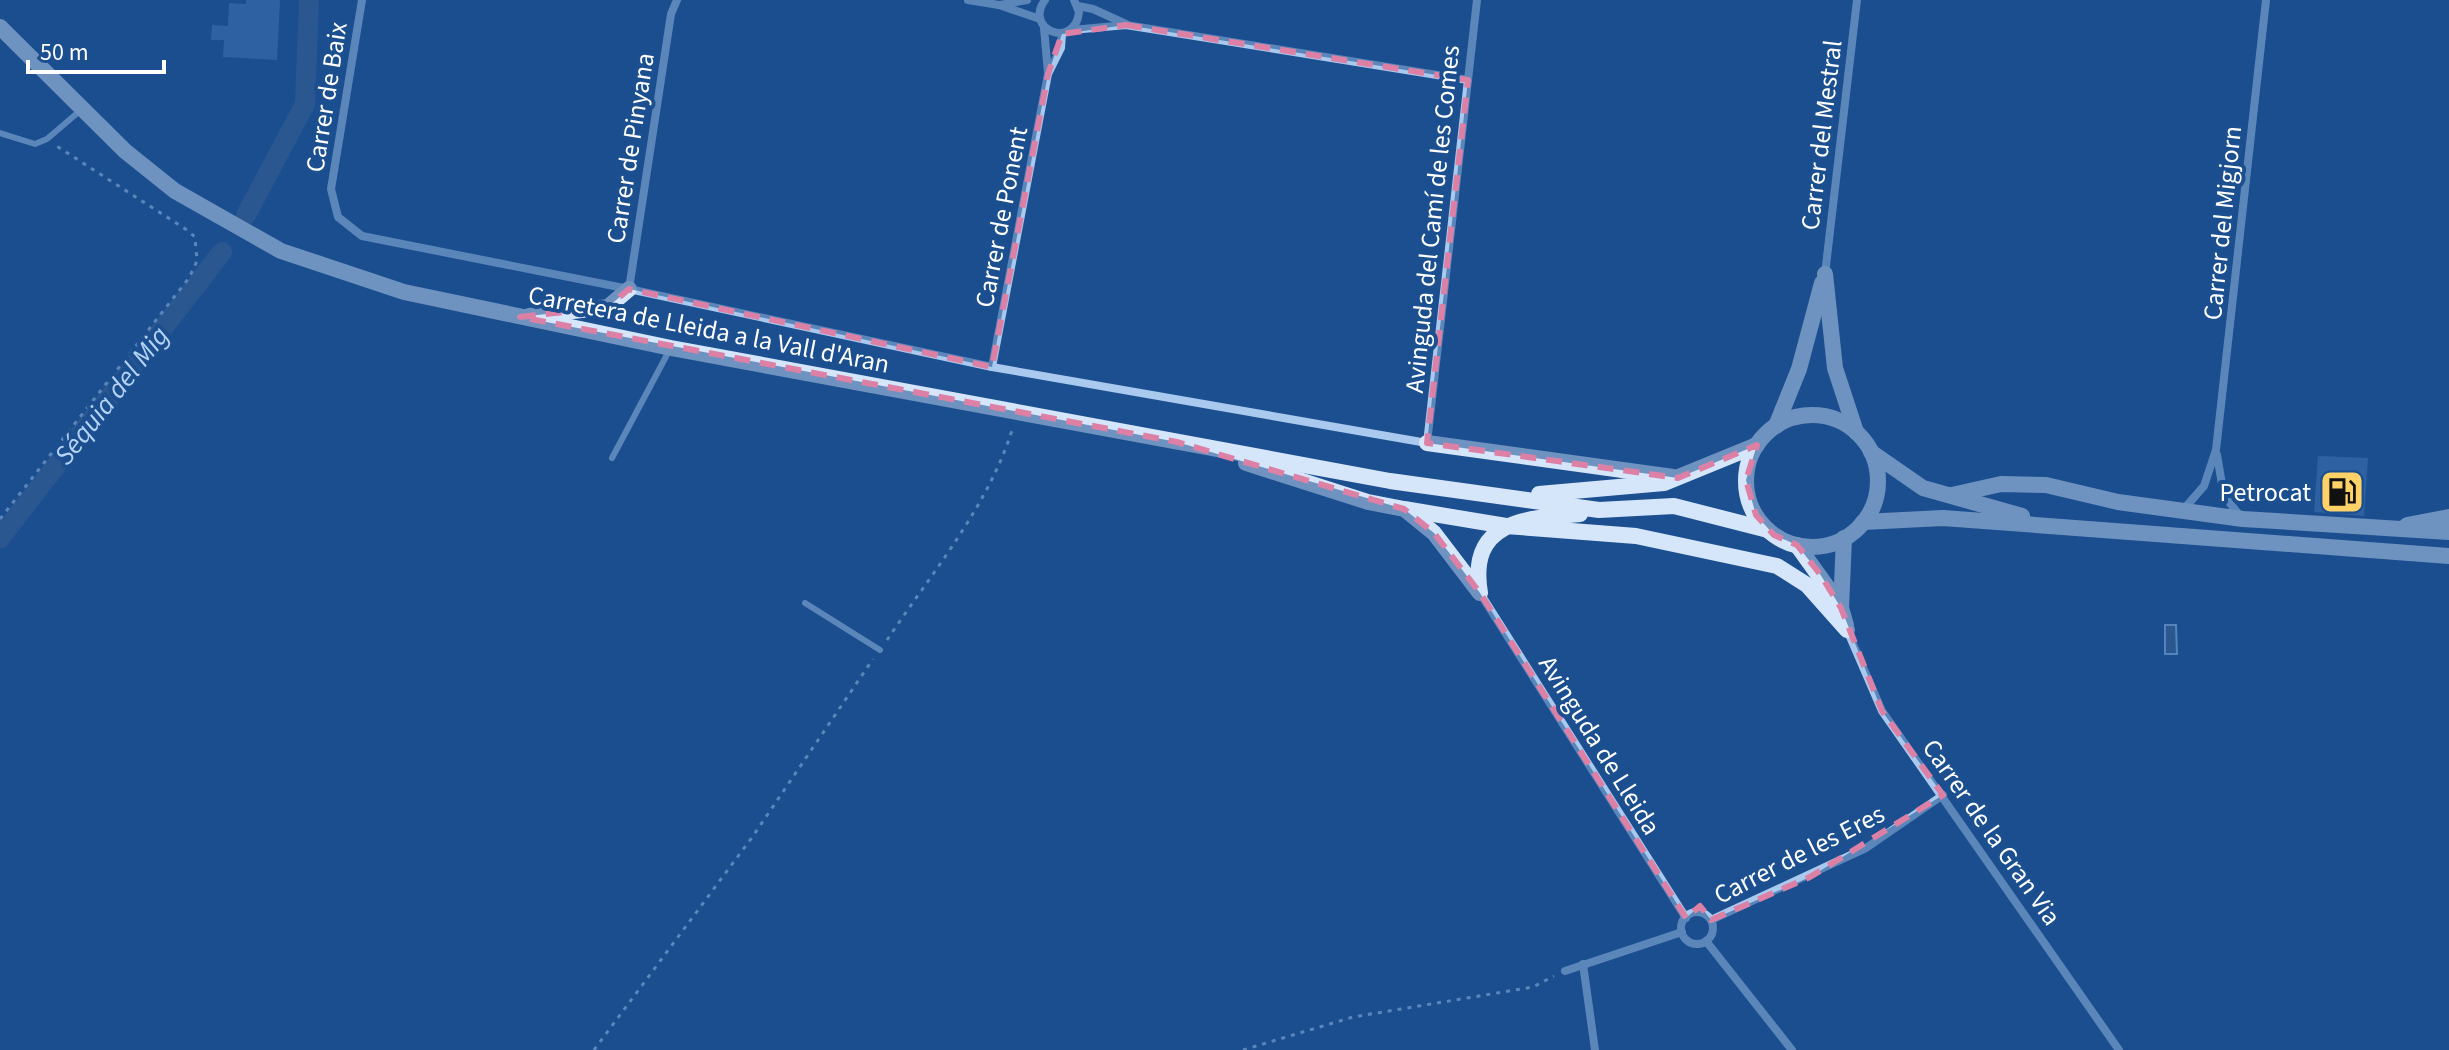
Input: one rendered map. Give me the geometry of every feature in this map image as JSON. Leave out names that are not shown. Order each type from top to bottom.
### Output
[{"type":"main road","name":"Carretera de Lleida a la Vall d'Aran","points":[[0,27],[125,151],[175,191],[281,251],[404,292],[671,348],[1177,442],[1489,496]]},
{"type":"main road","points":[[0,36],[18,47]]},
{"type":"main road","points":[[1768,530],[1752,507],[1747,489],[1749,462],[1757,445],[1776,426],[1799,369],[1825,274]]},
{"type":"main road","points":[[1480,593],[1478,555],[1485,542],[1506,526],[1541,517],[1674,506],[1768,530],[1797,545],[1821,546],[1844,538],[1863,522],[1877,489],[1877,470],[1871,452],[1856,432],[1835,368],[1825,274]]},
{"type":"main road","points":[[520,317],[608,307],[629,289]]},
{"type":"main road","points":[[1776,426],[1796,418],[1817,416],[1837,420],[1856,432]]},
{"type":"main road","points":[[1177,442],[1368,502],[1506,526],[1636,536],[1777,566],[1807,585],[1847,630]]},
{"type":"main road","points":[[1427,443],[1678,478]]},
{"type":"main road","points":[[1489,496],[1592,492],[1647,486],[1678,478],[1757,445]]},
{"type":"main road","points":[[1871,452],[1923,488],[2050,525]]},
{"type":"main road","points":[[1952,495],[2001,484],[2046,485],[2118,502],[2243,519],[2449,532]]},
{"type":"main road","points":[[1489,496],[1599,510]]},
{"type":"main road","points":[[1404,509],[1434,533],[1480,593]]},
{"type":"main road","points":[[2393,528],[2449,517]]},
{"type":"main road","points":[[1863,522],[1943,518],[2449,556]]},
{"type":"main road","points":[[1844,538],[1841,608],[1847,630]]},
{"type":"main road","points":[[1797,545],[1841,608]]},
{"type":"street","name":"Carrer de Baix","points":[[362,0],[331,189],[338,217],[362,236],[629,289]]},
{"type":"street","name":"Carrer de Pinyana","points":[[667,0],[671,14]]},
{"type":"street","name":"Carrer de Pinyana","points":[[629,289],[671,14],[677,0]]},
{"type":"street","points":[[968,0],[999,5],[1067,32],[1126,25],[1468,80]]},
{"type":"street","points":[[999,5],[1027,0]]},
{"type":"street","name":"Carrer de Ponent","points":[[1045,0],[1040,8],[1048,74]]},
{"type":"street","name":"Avinguda del Camí de les Comes","points":[[1427,443],[1477,0]]},
{"type":"street","name":"Carrer del Mestral","points":[[1825,274],[1857,0]]},
{"type":"street","name":"Carrer del Migjorn","points":[[2183,511],[2204,486],[2216,450],[2266,0]]},
{"type":"street","points":[[1076,3],[1126,25]]},
{"type":"street","name":"Carrer de Ponent","points":[[992,367],[1048,74],[1067,32],[1079,19],[1076,3]]},
{"type":"street","points":[[629,289],[992,367],[1427,443]]},
{"type":"street","name":"Carrer del Migjorn","points":[[2216,450],[2224,496],[2243,519]]},
{"type":"street","name":"Avinguda de Lleida","points":[[1480,593],[1686,918]]},
{"type":"street","name":"Carrer de la Gran Via","points":[[1847,630],[1882,711],[2119,1050]]},
{"type":"street","name":"Carrer de les Eres","points":[[1711,920],[1866,848],[1943,795]]},
{"type":"street","points":[[1682,932],[1686,918],[1699,913],[1711,920],[1713,929],[1706,941]]},
{"type":"street","points":[[1682,932],[1692,943],[1706,941]]},
{"type":"street","points":[[1565,971],[1682,932]]},
{"type":"street","points":[[1706,941],[1792,1050]]},
{"type":"street","points":[[1583,964],[1595,1050]]},
{"type":"lane","points":[[0,133],[25,144],[47,139],[82,109]]},
{"type":"lane","points":[[612,458],[671,348]]},
{"type":"lane","points":[[805,603],[880,650]]},
{"type":"path","points":[[0,519],[189,278],[197,261],[195,237],[187,230],[47,139]]},
{"type":"path","points":[[594,1050],[753,836],[965,523],[1007,449],[1018,412]]},
{"type":"path","points":[[1243,1050],[1353,1017],[1533,987],[1565,971]]},
{"type":"highlighted area","points":[[1126,25],[1468,80],[1427,443],[1678,478],[1757,445],[1746,480],[1756,515],[1774,535],[1797,545],[1820,574],[1841,608],[1882,711],[1943,795],[1810,877],[1711,920],[1700,906],[1686,918],[1480,593],[1434,533],[1404,509],[1177,442],[520,317],[608,307],[629,289],[992,367],[1048,74],[1062,34]]},
{"type":"water","points":[[2165,625],[2176,625],[2177,654],[2165,654]]},
{"type":"building","points":[[246,0],[280,0],[277,60],[223,57],[224,40],[211,40],[212,25],[228,26],[229,3],[246,4]]},
{"type":"building","points":[[2318,456],[2368,458],[2364,516],[2314,512]]},
{"type":"waterway","name":"Séquia del Mig","points":[[246,215],[305,104],[309,0]]},
{"type":"waterway","name":"Séquia del Mig","points":[[0,538],[222,252]]},
{"type":"place","name":"Petrocat","points":[[2342,492]]}]
